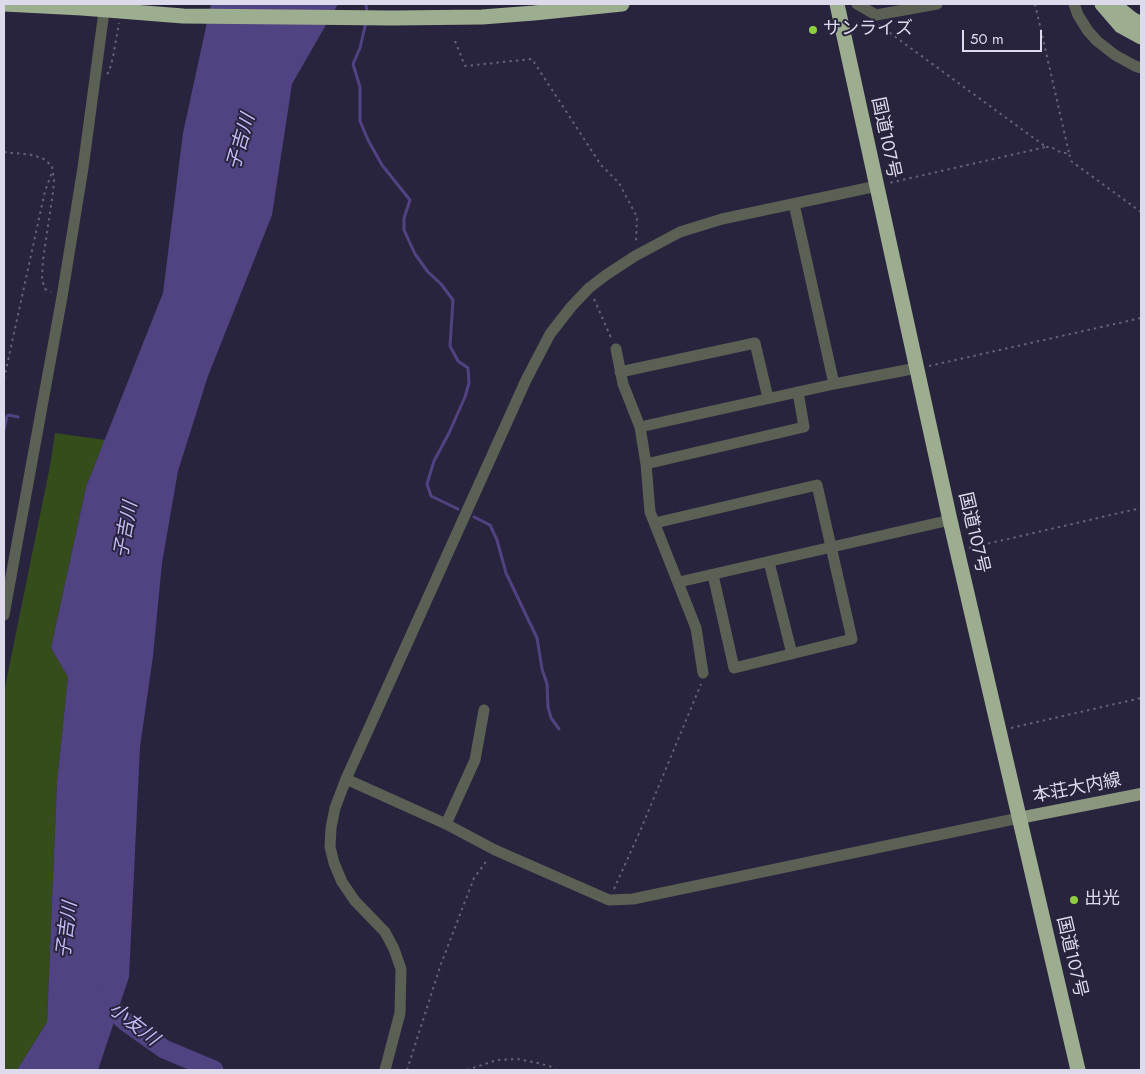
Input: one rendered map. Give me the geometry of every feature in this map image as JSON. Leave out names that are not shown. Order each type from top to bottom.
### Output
[{"type":"highway","points":[[4,4],[183,16],[393,18],[482,17],[622,4]]},
{"type":"highway","points":[[393,18],[566,4]]},
{"type":"highway","name":"国道107号","points":[[838,4],[950,520],[1078,1070]]},
{"type":"highway","points":[[1102,4],[1120,26],[1141,37]]},
{"type":"highway","points":[[1115,4],[1132,20],[1141,24]]},
{"type":"main road","name":"本荘大内線","points":[[1020,818],[1141,794]]},
{"type":"street","points":[[4,615],[62,297],[83,168],[105,4]]},
{"type":"street","points":[[857,4],[876,15],[937,4]]},
{"type":"street","points":[[1074,4],[1078,15],[1097,41],[1116,55],[1141,68]]},
{"type":"street","points":[[385,1070],[400,1013],[401,969],[394,949],[385,932],[355,902],[342,882],[330,847],[335,808],[346,778],[526,380],[550,334],[589,288],[635,256],[680,232],[722,219],[877,186]]},
{"type":"street","points":[[794,204],[834,384]]},
{"type":"street","points":[[620,372],[755,343],[768,398]]},
{"type":"street","points":[[616,350],[623,384],[640,426],[646,464],[650,512],[696,628],[703,673]]},
{"type":"street","points":[[640,426],[917,368]]},
{"type":"street","points":[[646,464],[804,427],[798,392]]},
{"type":"street","points":[[655,523],[817,485],[852,639],[734,668],[714,574]]},
{"type":"street","points":[[679,582],[950,520]]},
{"type":"street","points":[[770,562],[792,654]]},
{"type":"street","points":[[446,824],[475,760],[484,710]]},
{"type":"street","points":[[346,778],[446,824],[495,850],[609,900],[633,899],[1020,818]]},
{"type":"path","points":[[1035,4],[1071,161],[1141,212]]},
{"type":"path","points":[[876,15],[876,23],[1046,147]]},
{"type":"path","points":[[94,86],[109,72],[120,22]]},
{"type":"path","points":[[454,41],[465,66],[532,59],[601,166],[619,183],[637,218],[635,256]]},
{"type":"path","points":[[877,186],[1046,147],[1051,147],[1062,153],[1068,153]]},
{"type":"path","points":[[4,152],[33,155],[44,159],[52,166],[53,192],[42,280],[45,289],[62,297]]},
{"type":"path","points":[[4,379],[45,191],[52,172]]},
{"type":"path","points":[[589,288],[616,350]]},
{"type":"path","points":[[917,368],[1141,318]]},
{"type":"path","points":[[957,551],[1141,508]]},
{"type":"path","points":[[609,900],[701,687],[703,673]]},
{"type":"path","points":[[999,731],[1141,698]]},
{"type":"path","points":[[407,1070],[441,964],[474,878],[495,850]]},
{"type":"path","points":[[467,1070],[497,1060],[517,1060],[538,1062],[556,1070]]},
{"type":"green space","points":[[55,433],[105,440],[86,487],[51,648],[68,677],[57,782],[47,1022],[17,1070],[4,1070],[4,692]]},
{"type":"water","name":"子吉川","points":[[211,4],[338,4],[292,84],[272,215],[208,376],[178,471],[162,563],[153,656],[140,747],[129,977],[98,1070],[17,1070],[47,1022],[57,782],[68,677],[51,648],[86,487],[163,293],[183,133]]},
{"type":"waterway","points":[[366,4],[367,13]]},
{"type":"waterway","points":[[366,22],[360,48],[353,64],[360,87],[360,121],[382,165],[410,200],[404,218],[404,230],[415,254],[453,300],[450,346],[458,361],[468,368],[469,383],[465,397],[434,461],[427,484],[431,496],[458,509]]},
{"type":"waterway","points":[[4,430],[7,416],[18,417]]},
{"type":"waterway","points":[[474,517],[490,525],[497,540],[506,573],[537,638],[542,669],[547,684],[548,707],[551,718],[559,729]]},
{"type":"waterway","name":"小友川","points":[[99,997],[126,1022],[164,1049],[214,1070]]},
{"type":"place","name":"サンライズ","points":[[813,30]]},
{"type":"place","name":"出光","points":[[1074,900]]}]
